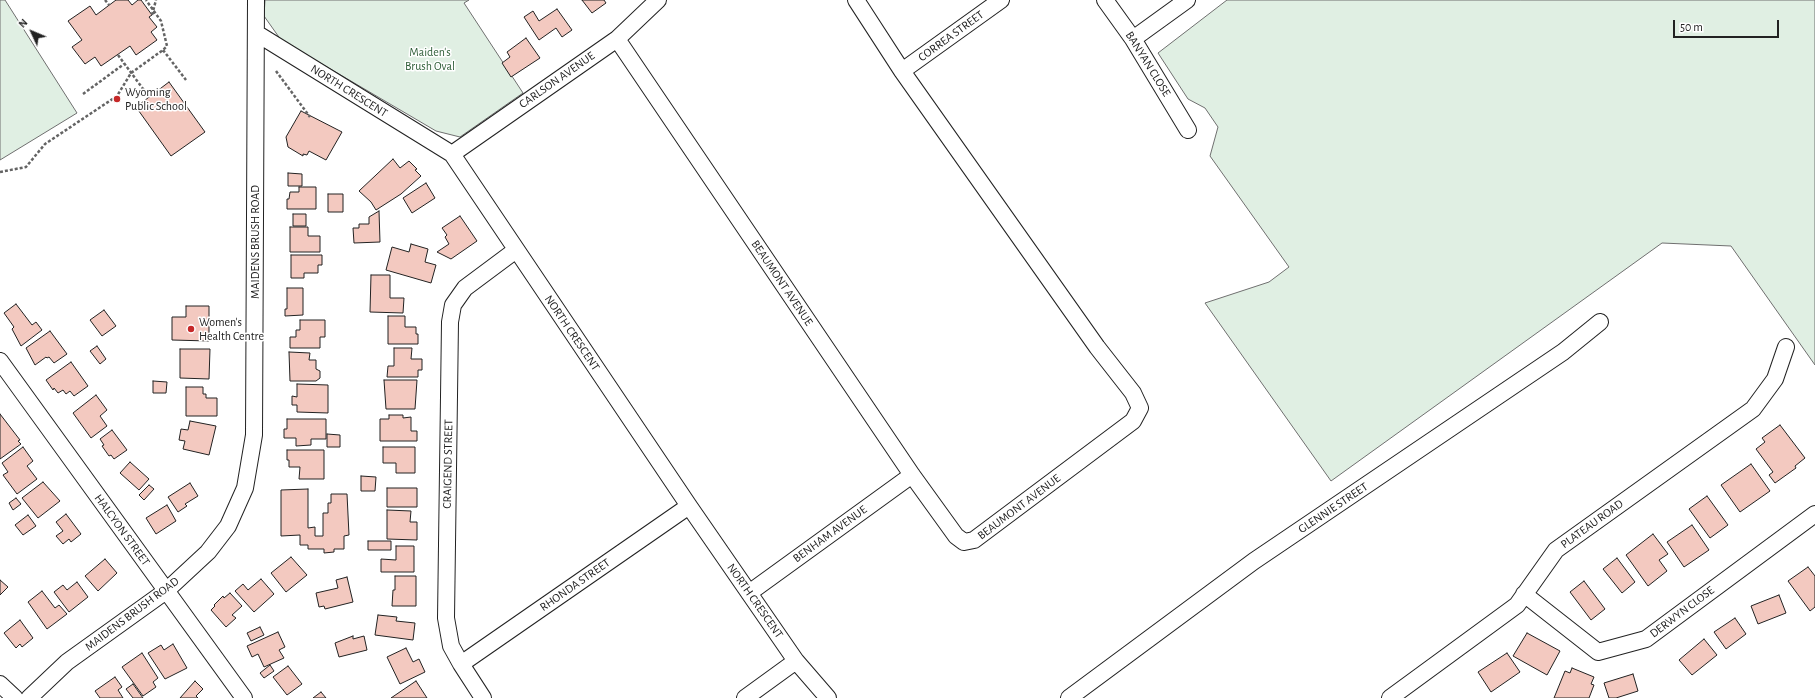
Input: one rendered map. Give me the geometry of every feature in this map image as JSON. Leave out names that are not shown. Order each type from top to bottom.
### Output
[{"type":"street","name":"MAIDENS BRUSH ROAD","points":[[29,698],[67,662],[166,591],[208,552],[228,526],[245,488],[253,443],[256,0]]},
{"type":"street","name":"CARLSON AVENUE","points":[[452,154],[617,39],[658,0]]},
{"type":"street","name":"BEAUMONT AVENUE","points":[[617,39],[912,474],[956,536],[964,542],[974,540],[1133,422],[1140,408],[1133,393],[1093,340],[902,71],[856,0]]},
{"type":"street","name":"CORREA STREET","points":[[902,71],[1001,0]]},
{"type":"street","name":"BANYAN CLOSE","points":[[1105,0],[1133,39],[1188,130]]},
{"type":"street","points":[[1133,39],[1187,0]]},
{"type":"street","name":"NORTH CRESCENT","points":[[256,33],[452,154],[749,593],[796,660],[828,698]]},
{"type":"street","name":"CRAIGEND STREET","points":[[483,698],[451,646],[446,618],[450,322],[453,305],[465,288],[516,250]]},
{"type":"street","name":"GLENNIE STREET","points":[[1069,698],[1254,561],[1564,352],[1600,322]]},
{"type":"street","name":"PLATEAU ROAD","points":[[1390,698],[1517,605],[1556,550],[1753,409],[1775,379],[1786,347]]},
{"type":"street","name":"HALCYON STREET","points":[[0,362],[244,698]]},
{"type":"street","name":"BENHAM AVENUE","points":[[749,593],[912,474]]},
{"type":"street","name":"RHONDA STREET","points":[[461,664],[689,506]]},
{"type":"street","name":"DERWYN CLOSE","points":[[1524,594],[1598,652],[1605,651],[1646,639],[1815,514]]},
{"type":"street","points":[[745,698],[796,660]]},
{"type":"street","points":[[0,684],[15,698]]},
{"type":"path","points":[[107,0],[109,5]]},
{"type":"path","points":[[0,172],[26,167],[45,144],[117,96],[131,73],[163,50],[166,46],[161,22],[146,0]]},
{"type":"path","points":[[152,15],[156,0]]},
{"type":"path","points":[[163,50],[186,80]]},
{"type":"path","points":[[118,55],[149,97]]},
{"type":"path","points":[[83,94],[124,64]]},
{"type":"path","points":[[276,71],[310,117]]},
{"type":"green space","points":[[0,0],[5,0],[77,113],[0,160]]},
{"type":"green space","name":"Maiden's Brush Oval","points":[[265,0],[469,0],[464,3],[523,93],[460,137],[436,131],[281,40],[264,16]]},
{"type":"green space","points":[[1227,0],[1815,0],[1815,365],[1731,246],[1662,243],[1331,481],[1205,303],[1269,282],[1289,267],[1210,156],[1218,127],[1205,108],[1188,99],[1158,53]]},
{"type":"building","points":[[116,0],[128,0],[132,5],[138,0],[141,0],[152,15],[149,17],[157,27],[151,32],[157,40],[136,55],[130,46],[101,66],[95,57],[85,64],[72,47],[82,40],[68,21],[90,6],[96,15]]},
{"type":"building","points":[[582,0],[604,0],[606,3],[592,13]]},
{"type":"building","points":[[557,9],[572,30],[562,37],[556,28],[539,40],[524,17],[533,11],[539,21]]},
{"type":"building","points":[[526,38],[540,58],[511,77],[502,63],[510,57],[507,52]]},
{"type":"building","points":[[169,82],[205,132],[171,156],[136,107]]},
{"type":"building","points":[[301,111],[342,132],[326,160],[309,151],[307,155],[303,154],[303,156],[288,147],[286,137]]},
{"type":"building","points":[[393,159],[400,168],[409,161],[417,169],[415,170],[421,176],[401,194],[376,210],[371,202],[359,191]]},
{"type":"building","points":[[288,173],[302,174],[302,186],[288,186]]},
{"type":"building","points":[[426,183],[435,198],[412,213],[403,198]]},
{"type":"building","points":[[299,187],[316,187],[316,209],[287,209],[287,199],[289,199],[290,192],[299,192]]},
{"type":"building","points":[[328,194],[343,194],[343,212],[328,212]]},
{"type":"building","points":[[379,211],[380,242],[354,243],[353,228],[359,228],[359,224],[369,224],[369,217]]},
{"type":"building","points":[[293,214],[306,214],[306,226],[293,226]]},
{"type":"building","points":[[460,216],[477,241],[451,259],[437,252],[449,244],[445,237],[447,235],[442,228]]},
{"type":"building","points":[[290,227],[308,227],[308,236],[320,236],[320,252],[290,252]]},
{"type":"building","points":[[411,244],[428,249],[425,262],[436,265],[431,283],[386,270],[392,247],[409,252]]},
{"type":"building","points":[[291,255],[322,255],[322,265],[318,265],[318,273],[304,273],[304,278],[291,278]]},
{"type":"building","points":[[371,275],[390,275],[390,298],[404,298],[403,313],[370,312]]},
{"type":"building","points":[[287,288],[303,288],[303,315],[285,316],[285,309],[287,309]]},
{"type":"building","points":[[16,304],[32,325],[36,322],[42,330],[21,346],[12,329],[14,327],[4,313]]},
{"type":"building","name":"Women's Health Centre","points":[[186,306],[209,306],[209,341],[172,340],[172,317],[186,317]]},
{"type":"building","points":[[104,310],[116,326],[102,336],[90,320]]},
{"type":"building","points":[[388,316],[405,316],[405,327],[416,327],[418,344],[388,344]]},
{"type":"building","points":[[300,320],[325,320],[325,337],[320,337],[320,348],[290,348],[290,337],[296,337],[296,330],[300,330]]},
{"type":"building","points":[[50,331],[67,354],[54,363],[49,357],[46,357],[35,365],[26,348]]},
{"type":"building","points":[[97,346],[106,359],[100,364],[90,351]]},
{"type":"building","points":[[394,348],[412,348],[411,359],[422,359],[422,370],[418,370],[418,377],[387,377],[388,366],[394,366]]},
{"type":"building","points":[[180,349],[210,349],[209,379],[180,378]]},
{"type":"building","points":[[289,352],[310,353],[309,360],[316,360],[316,369],[320,371],[320,378],[316,381],[290,381]]},
{"type":"building","points":[[71,362],[88,386],[74,396],[70,391],[66,394],[63,390],[58,393],[54,388],[53,390],[46,380]]},
{"type":"building","points":[[384,380],[417,380],[415,409],[386,409]]},
{"type":"building","points":[[153,381],[167,382],[166,393],[153,393]]},
{"type":"building","points":[[297,384],[328,385],[328,413],[297,412],[297,405],[292,405],[292,396],[297,397]]},
{"type":"building","points":[[186,387],[203,387],[203,394],[206,394],[206,398],[217,398],[217,416],[186,416]]},
{"type":"building","points":[[96,395],[107,410],[100,416],[107,426],[91,438],[73,413]]},
{"type":"building","points":[[0,414],[20,440],[18,441],[21,444],[0,459]]},
{"type":"building","points":[[389,415],[403,415],[403,418],[411,417],[411,431],[417,431],[417,441],[380,441],[380,419],[389,419]]},
{"type":"building","points":[[287,419],[326,419],[326,439],[311,439],[311,445],[296,446],[296,438],[284,438],[284,429],[287,429]]},
{"type":"building","points":[[190,421],[216,426],[209,455],[183,449],[185,441],[179,440],[181,429],[188,430]]},
{"type":"building","points":[[1780,425],[1805,458],[1795,466],[1796,468],[1775,483],[1769,475],[1773,472],[1756,449],[1765,442],[1762,438]]},
{"type":"building","points":[[112,430],[127,450],[114,459],[111,455],[109,456],[102,446],[104,445],[100,439]]},
{"type":"building","points":[[327,434],[340,435],[340,447],[327,447]]},
{"type":"building","points":[[23,447],[33,461],[27,466],[37,479],[17,494],[3,475],[8,472],[2,463]]},
{"type":"building","points":[[383,447],[415,447],[415,473],[396,473],[396,463],[383,463]]},
{"type":"building","points":[[287,450],[324,450],[324,479],[299,479],[300,467],[289,467]]},
{"type":"building","points":[[130,462],[149,479],[139,490],[120,473]]},
{"type":"building","points":[[1751,464],[1770,491],[1740,512],[1721,485]]},
{"type":"building","points":[[361,476],[376,477],[375,491],[361,491]]},
{"type":"building","points":[[43,482],[60,501],[38,518],[22,498]]},
{"type":"building","points":[[190,483],[198,496],[185,504],[187,506],[178,512],[168,497]]},
{"type":"building","points":[[149,485],[154,489],[144,500],[139,495]]},
{"type":"building","points":[[387,488],[417,488],[417,507],[387,507]]},
{"type":"building","points":[[308,489],[308,528],[315,527],[315,536],[323,536],[323,513],[328,513],[328,503],[331,503],[331,494],[347,494],[349,535],[344,536],[344,549],[334,549],[334,552],[324,553],[324,549],[308,549],[308,545],[300,545],[300,535],[281,536],[281,490]]},
{"type":"building","points":[[1707,496],[1728,525],[1710,538],[1689,509]]},
{"type":"building","points":[[16,498],[21,504],[13,510],[9,503]]},
{"type":"building","points":[[167,505],[176,521],[156,534],[146,518]]},
{"type":"building","points":[[387,510],[411,511],[410,522],[417,522],[417,540],[387,539]]},
{"type":"building","points":[[66,514],[81,534],[71,542],[69,539],[63,544],[56,536],[63,531],[56,522]]},
{"type":"building","points":[[28,515],[36,526],[23,535],[15,525]]},
{"type":"building","points":[[1692,525],[1709,550],[1684,567],[1667,542]]},
{"type":"building","points":[[1653,534],[1668,554],[1659,560],[1667,571],[1648,586],[1626,555]]},
{"type":"building","points":[[368,541],[391,541],[391,550],[368,550]]},
{"type":"building","points":[[396,546],[414,546],[414,572],[381,572],[381,559],[396,560]]},
{"type":"building","points":[[291,557],[307,575],[286,592],[271,573]]},
{"type":"building","points":[[1617,558],[1635,582],[1622,593],[1603,569]]},
{"type":"building","points":[[105,559],[117,573],[98,591],[85,576]]},
{"type":"building","points":[[1808,567],[1815,576],[1815,607],[1810,611],[1788,581]]},
{"type":"building","points":[[395,576],[416,576],[416,606],[392,606],[393,590],[395,590]]},
{"type":"building","points":[[347,577],[353,602],[325,609],[324,606],[319,607],[316,593],[338,588],[336,580]]},
{"type":"building","points":[[261,579],[274,594],[254,612],[235,591],[243,584],[248,590]]},
{"type":"building","points":[[0,580],[8,587],[0,595]]},
{"type":"building","points":[[1584,581],[1605,609],[1591,620],[1570,592]]},
{"type":"building","points":[[77,582],[88,597],[69,612],[54,592],[63,585],[67,590]]},
{"type":"building","points":[[42,591],[55,608],[59,605],[67,614],[47,629],[28,602]]},
{"type":"building","points":[[230,593],[242,606],[232,615],[236,618],[226,627],[211,610],[223,596],[224,598]]},
{"type":"building","points":[[1779,595],[1786,613],[1758,624],[1751,606]]},
{"type":"building","points":[[378,615],[397,617],[396,621],[415,623],[413,640],[375,635]]},
{"type":"building","points":[[1735,618],[1746,634],[1726,649],[1714,632]]},
{"type":"building","points":[[20,620],[33,638],[22,647],[20,644],[16,648],[4,633]]},
{"type":"building","points":[[260,627],[264,635],[251,641],[247,633]]},
{"type":"building","points":[[278,632],[285,647],[279,650],[284,658],[264,667],[258,654],[252,657],[247,646]]},
{"type":"building","points":[[1527,633],[1560,651],[1547,675],[1513,656]]},
{"type":"building","points":[[353,636],[353,639],[364,636],[367,650],[339,657],[335,643]]},
{"type":"building","points":[[1704,639],[1717,655],[1692,675],[1679,660]]},
{"type":"building","points":[[173,644],[187,668],[165,679],[148,653],[161,645],[164,650]]},
{"type":"building","points":[[406,648],[413,662],[419,659],[425,672],[400,684],[387,657]]},
{"type":"building","points":[[142,653],[158,678],[153,682],[156,687],[143,696],[122,667]]},
{"type":"building","points":[[1507,653],[1520,672],[1491,692],[1478,672]]},
{"type":"building","points":[[270,665],[274,671],[264,678],[260,673]]},
{"type":"building","points":[[288,666],[302,684],[287,695],[273,677]]},
{"type":"building","points":[[1572,668],[1594,677],[1591,684],[1594,685],[1589,698],[1554,698],[1565,671],[1570,673]]},
{"type":"building","points":[[1633,674],[1638,691],[1616,698],[1609,698],[1604,683]]},
{"type":"building","points":[[115,677],[122,687],[118,690],[123,698],[100,698],[95,691]]},
{"type":"building","points":[[195,681],[203,689],[196,696],[198,698],[180,698]]},
{"type":"building","points":[[416,681],[427,698],[391,698]]},
{"type":"building","points":[[133,684],[143,698],[133,698],[126,689]]},
{"type":"building","points":[[321,692],[326,698],[313,698]]},
{"type":"place","name":"Wyoming Public School","points":[[117,99]]},
{"type":"place","name":"Women's Health Centre","points":[[191,329]]}]
